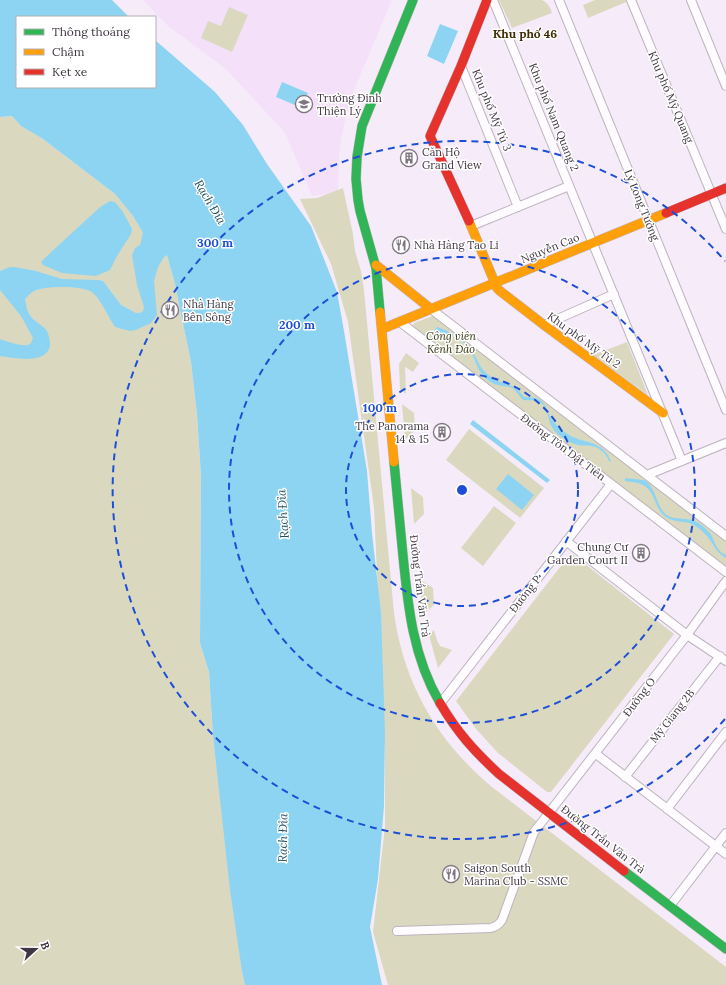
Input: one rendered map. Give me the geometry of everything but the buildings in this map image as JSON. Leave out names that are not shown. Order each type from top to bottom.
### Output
[{"type":"main road","name":"Đường Trần Văn Trà","points":[[413,0],[367,112],[359,137],[356,174],[358,199],[362,219],[376,265],[410,620],[419,658],[430,685],[449,719],[484,760],[499,774],[726,949]]},
{"type":"main road","name":"Khu phố Mỹ Tú 3","points":[[461,66],[487,0]]},
{"type":"main road","points":[[461,66],[430,136],[471,226],[494,284]]},
{"type":"main road","name":"Nguyễn Cao","points":[[382,329],[649,221],[726,188]]},
{"type":"main road","points":[[376,265],[431,309]]},
{"type":"main road","name":"Khu phố Mỹ Tú 2","points":[[494,284],[500,291],[544,325],[663,413]]},
{"type":"street","name":"Khu phố Nam Quang 2","points":[[493,0],[593,243]]},
{"type":"street","name":"Lý Long Tường","points":[[559,0],[726,410]]},
{"type":"street","name":"Khu phố Mỹ Quang","points":[[631,0],[726,229]]},
{"type":"street","points":[[691,0],[726,86]]},
{"type":"street","name":"Khu phố Mỹ Tú 3","points":[[461,66],[518,207]]},
{"type":"street","points":[[471,226],[570,186]]},
{"type":"street","points":[[593,243],[682,461]]},
{"type":"street","points":[[544,325],[614,294]]},
{"type":"street","points":[[431,309],[726,536]]},
{"type":"street","name":"Đường Tôn Dật Tiên","points":[[400,322],[726,572]]},
{"type":"street","points":[[647,475],[726,443]]},
{"type":"street","name":"Đường P","points":[[440,704],[611,484]]},
{"type":"street","points":[[566,541],[687,635],[723,658]]},
{"type":"street","name":"Đường O","points":[[397,931],[490,928],[497,926],[502,920],[534,832],[596,754],[687,635],[726,581]]},
{"type":"street","name":"Mỹ Giang 2B","points":[[625,776],[723,658]]},
{"type":"street","points":[[667,809],[726,732]]},
{"type":"street","points":[[596,754],[726,854]]},
{"type":"street","points":[[670,906],[726,832]]},
{"type":"shaded area","name":"Trường Đinh Thiện Lý","points":[[143,0],[392,0],[351,97],[347,111],[339,156],[338,193],[312,196],[285,133],[226,69],[168,26]]},
{"type":"green space","points":[[499,0],[542,0],[546,2],[552,13],[512,28]]},
{"type":"green space","points":[[595,0],[631,0],[588,18],[583,5]]},
{"type":"green space","points":[[229,7],[248,15],[232,52],[201,38],[208,21],[221,26]]},
{"type":"green space","points":[[12,116],[21,126],[43,139],[115,194],[133,216],[143,233],[167,254],[174,280],[191,362],[197,414],[201,476],[200,643],[209,672],[213,736],[242,972],[245,985],[0,985],[0,117]]},
{"type":"green space","points":[[343,188],[364,290],[394,613],[406,664],[415,687],[439,730],[472,769],[492,787],[726,967],[726,985],[388,985],[373,932],[385,826],[385,752],[374,508],[348,322],[331,264],[300,199],[317,198]]},
{"type":"green space","name":"Công viên Kênh Đào","points":[[433,316],[726,540],[726,567],[415,329],[413,325],[414,323]]},
{"type":"green space","points":[[627,342],[648,395],[593,355]]},
{"type":"green space","points":[[406,353],[419,363],[413,372],[405,367],[406,394],[400,389],[399,364]]},
{"type":"green space","points":[[402,404],[414,413],[415,430],[405,440]]},
{"type":"green space","points":[[469,429],[544,488],[520,518],[446,460]]},
{"type":"green space","points":[[411,488],[423,497],[424,514],[414,524]]},
{"type":"green space","points":[[494,506],[516,523],[483,566],[461,548]]},
{"type":"green space","points":[[571,553],[674,634],[551,792],[547,792],[498,753],[476,729],[456,701]]},
{"type":"green space","points":[[420,579],[433,588],[434,605],[423,615]]},
{"type":"green space","points":[[434,630],[440,646],[452,650],[438,668],[429,635]]},
{"type":"water","name":"Rạch Đỉa","points":[[0,0],[112,0],[128,16],[16,16],[16,88],[156,88],[156,41],[215,92],[243,125],[267,164],[311,226],[337,292],[367,471],[381,613],[385,733],[384,806],[378,879],[370,927],[382,985],[245,985],[230,890],[213,736],[209,672],[200,643],[201,476],[197,414],[191,362],[174,280],[167,255],[158,267],[154,281],[157,315],[151,323],[136,330],[130,331],[115,327],[99,300],[88,290],[64,287],[39,289],[25,299],[27,310],[30,315],[48,333],[50,346],[47,352],[42,356],[29,359],[0,356],[0,339],[15,344],[28,345],[32,342],[33,338],[21,316],[0,290],[0,271],[10,267],[36,271],[62,279],[103,281],[121,305],[136,313],[143,311],[144,307],[137,285],[132,255],[135,248],[140,245],[143,233],[133,216],[115,194],[43,139],[21,126],[12,116],[0,117]]},
{"type":"water","points":[[440,24],[458,31],[444,64],[427,56]]},
{"type":"water","points":[[282,82],[308,93],[302,108],[276,97]]},
{"type":"water","points":[[110,201],[115,202],[123,212],[132,229],[131,234],[110,270],[96,276],[62,273],[43,265],[41,262],[48,255],[99,208]]},
{"type":"water","points":[[437,327],[452,333],[461,339],[472,351],[483,370],[488,375],[516,388],[524,397],[540,400],[545,405],[552,420],[560,429],[572,437],[597,445],[603,449],[611,462],[604,453],[597,448],[574,444],[565,440],[552,427],[546,409],[541,403],[523,400],[513,388],[492,383],[485,378],[468,347],[454,337],[433,332]]},
{"type":"water","points":[[473,420],[550,480],[547,483],[470,424]]},
{"type":"water","points":[[508,474],[534,495],[522,510],[496,489]]},
{"type":"water","points":[[625,478],[643,480],[647,482],[651,486],[663,512],[673,518],[691,520],[701,525],[709,532],[719,550],[726,555],[726,558],[719,553],[707,536],[699,529],[689,523],[674,521],[666,517],[659,510],[653,496],[647,488],[638,483],[625,481]]},
{"type":"traffic: fast","points":[[380,312],[376,268],[358,200],[356,179],[357,157],[362,126],[413,0]]},
{"type":"traffic: fast","points":[[394,462],[405,575],[413,631],[424,668],[440,703]]},
{"type":"traffic: fast","points":[[624,871],[726,949]]},
{"type":"traffic: slow","points":[[382,329],[666,213]]},
{"type":"traffic: slow","points":[[469,221],[497,288],[500,291],[663,413]]},
{"type":"traffic: slow","points":[[376,265],[431,309]]},
{"type":"traffic: slow","points":[[380,312],[394,462]]},
{"type":"traffic: jam","points":[[469,221],[430,136],[461,66],[487,0]]},
{"type":"traffic: jam","points":[[666,213],[726,188]]},
{"type":"traffic: jam","points":[[440,703],[466,741],[499,774],[624,871]]},
{"type":"place","name":"Trường Đinh Thiện Lý","points":[[304,104]]},
{"type":"place","name":"Căn Hộ Grand View","points":[[409,158]]},
{"type":"place","name":"Nhà Hàng Tao Li","points":[[401,245]]},
{"type":"place","name":"Nhà Hàng Bên Sông","points":[[170,310]]},
{"type":"place","name":"The Panorama 14 & 15","points":[[442,432]]},
{"type":"place","name":"Chung Cư Garden Court II","points":[[641,553]]},
{"type":"place","name":"Saigon South Marina Club - SSMC","points":[[451,874]]},
{"type":"district","name":"Khu phố 46","points":[[525,34]]}]
